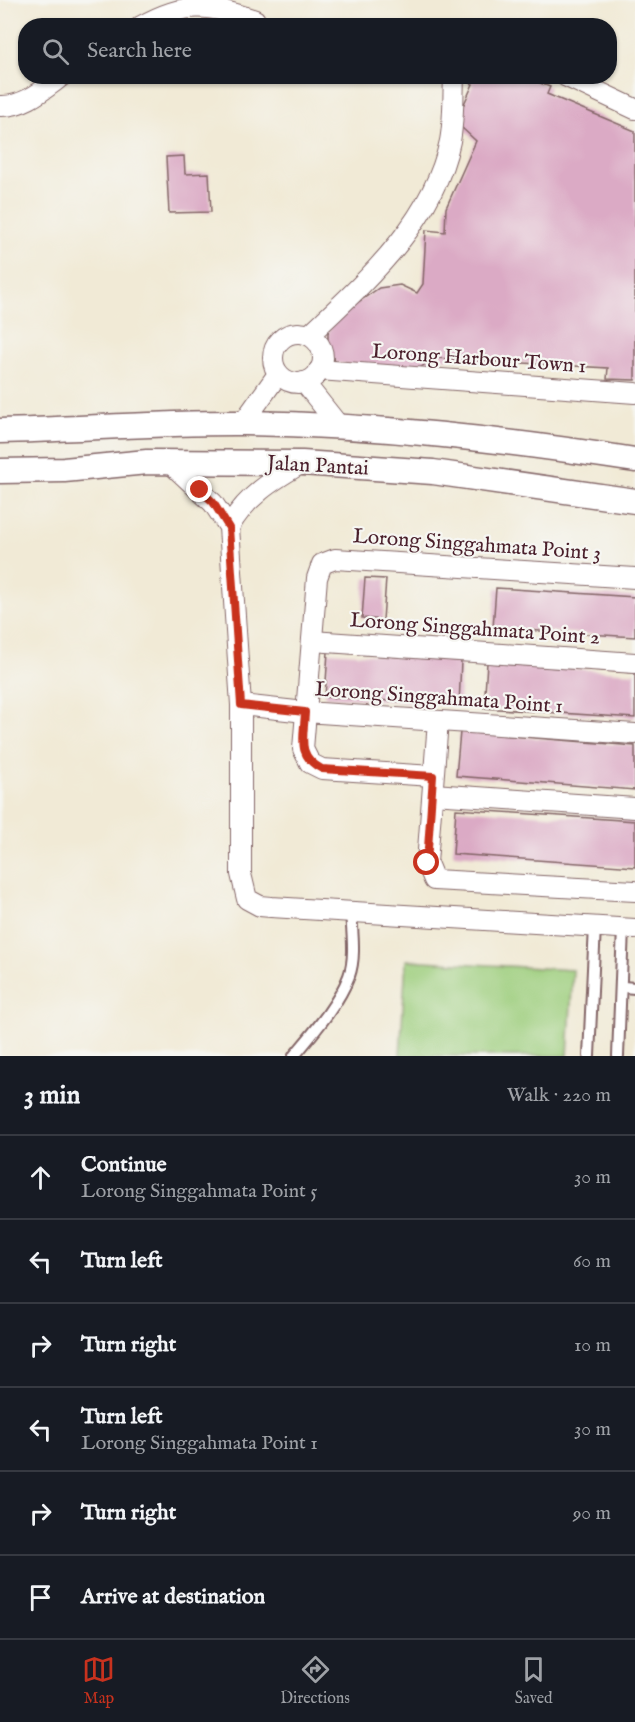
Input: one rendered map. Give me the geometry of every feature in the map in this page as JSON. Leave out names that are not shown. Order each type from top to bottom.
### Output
[{"type":"street","points":[[157,18],[175,9],[195,6],[216,7],[249,18]]},
{"type":"street","points":[[0,106],[11,106],[34,96],[51,84]]},
{"type":"street","points":[[309,335],[366,282],[395,249],[422,209],[442,171],[450,140],[454,84]]},
{"type":"street","points":[[582,84],[635,109]]},
{"type":"street","points":[[292,333],[309,335],[315,340],[323,354],[312,376],[290,382],[278,374],[272,358],[278,342],[292,333]]},
{"type":"street","points":[[243,423],[278,374]]},
{"type":"street","points":[[312,376],[339,426]]},
{"type":"street","name":"Lorong Harbour Town 1","points":[[312,376],[635,393]]},
{"type":"street","name":"Jalan Pantai","points":[[0,431],[243,423],[339,426],[491,438],[635,460]]},
{"type":"street","points":[[168,461],[213,502],[229,528],[241,705],[241,874],[247,899],[260,906],[629,928]]},
{"type":"street","name":"Jalan Pantai","points":[[0,471],[64,470],[168,461],[302,463],[433,472],[635,501]]},
{"type":"street","points":[[229,528],[249,498],[263,486],[302,463]]},
{"type":"street","name":"Lorong Singgahmata Point 3","points":[[635,578],[335,559],[322,564],[317,578],[303,749],[310,763],[322,769],[433,785],[635,808]]},
{"type":"street","name":"Lorong Singgahmata Point 2","points":[[312,640],[635,663]]},
{"type":"street","name":"Lorong Singgahmata Point 1","points":[[241,705],[305,712],[635,734]]},
{"type":"street","points":[[438,721],[427,863],[434,880],[635,891]]},
{"type":"lane","points":[[294,1056],[340,994],[349,975],[352,958],[351,912]]},
{"type":"lane","points":[[589,1056],[595,926]]},
{"type":"lane","points":[[618,1056],[629,928]]},
{"type":"lane","points":[[623,987],[635,988]]},
{"type":"green space","points":[[406,960],[573,970],[568,1056],[400,1056]]},
{"type":"building","points":[[473,84],[543,84],[550,87],[547,94],[635,131],[635,380],[607,379],[608,368],[434,358],[414,372],[336,363],[328,353],[328,333],[341,314],[379,288],[400,285],[417,293],[423,284],[426,230],[445,232],[446,208],[476,141],[461,127],[460,102],[464,104]]},
{"type":"building","points":[[184,156],[185,174],[209,173],[211,212],[169,213],[166,157]]},
{"type":"building","points":[[365,578],[386,579],[383,620],[362,618]]},
{"type":"building","points":[[496,588],[635,597],[635,637],[493,628]]},
{"type":"building","points":[[328,652],[461,661],[459,705],[325,697]]},
{"type":"building","points":[[487,663],[635,673],[635,718],[484,708]]},
{"type":"building","points":[[460,732],[635,746],[635,790],[456,776]]},
{"type":"building","points":[[456,809],[635,821],[635,867],[453,854]]},
{"type":"route","points":[[200,490],[213,502],[229,528],[241,705],[305,712],[303,749],[310,763],[322,769],[433,776],[427,863]]}]
